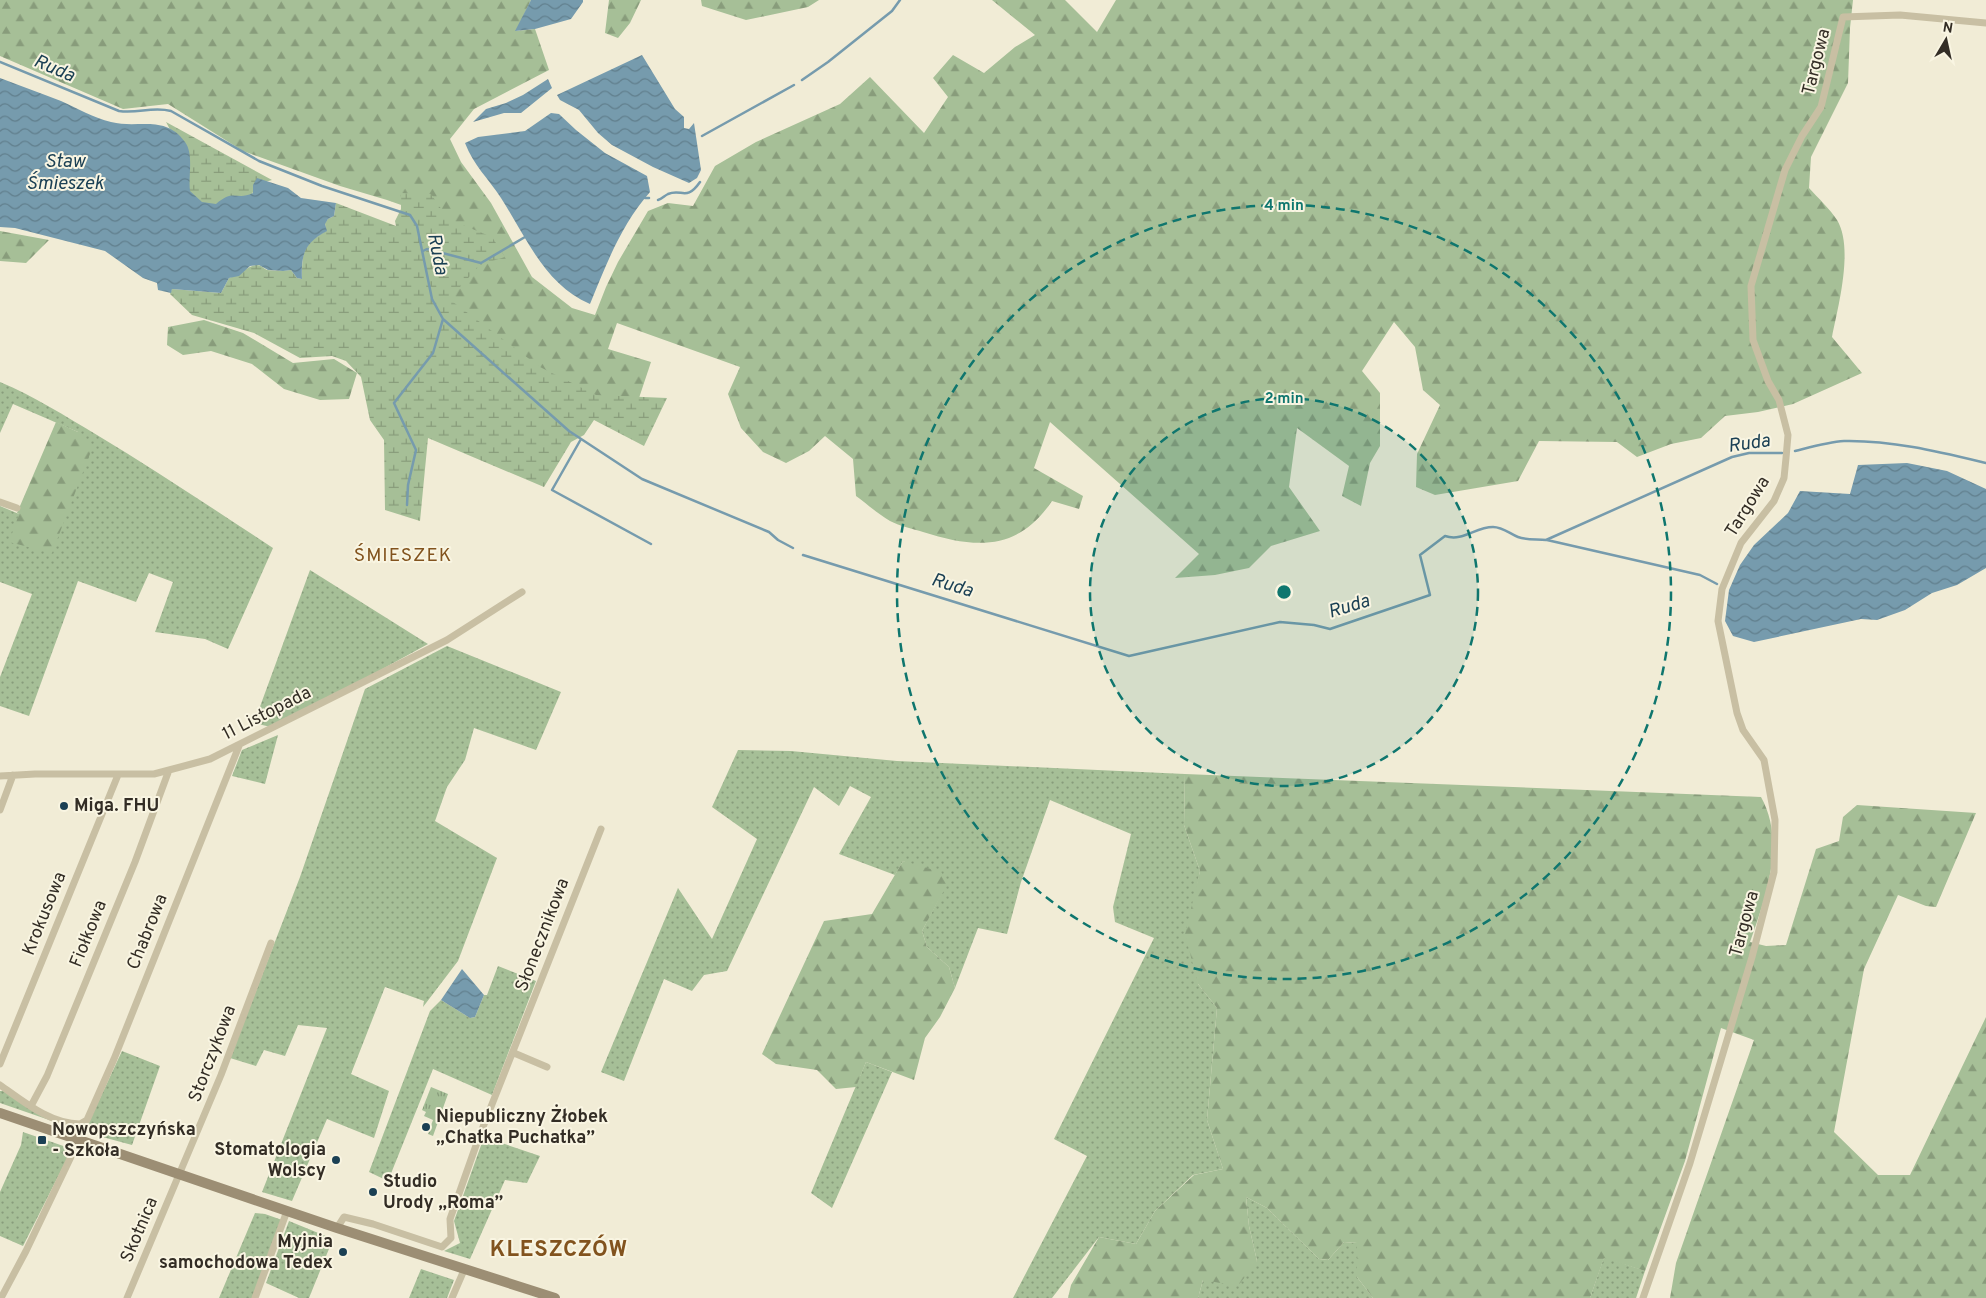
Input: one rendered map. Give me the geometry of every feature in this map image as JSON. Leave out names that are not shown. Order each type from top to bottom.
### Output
[{"type":"main road","points":[[0,1113],[337,1228],[554,1298]]},
{"type":"street","name":"Targowa","points":[[1643,1298],[1692,1154],[1752,957],[1774,872],[1775,820],[1764,760],[1743,730],[1737,713],[1718,622],[1722,589],[1741,543],[1774,501],[1784,478],[1786,458],[1788,435],[1779,400],[1768,381],[1753,340],[1751,286],[1785,170],[1802,136],[1822,107],[1843,17],[1900,15],[1986,23]]},
{"type":"street","points":[[0,502],[17,508]]},
{"type":"street","name":"11 Listopada","points":[[0,776],[154,774],[210,759],[447,640],[522,592]]},
{"type":"street","name":"Chabrowa","points":[[31,1106],[60,1121],[80,1124],[88,1120],[239,746]]},
{"type":"street","name":"Fiołkowa","points":[[31,1106],[48,1076],[135,862],[169,770]]},
{"type":"street","points":[[0,810],[13,775]]},
{"type":"street","name":"Krokusowa","points":[[0,1064],[118,775]]},
{"type":"street","name":"Słonecznikowa","points":[[337,1228],[344,1216],[442,1247],[451,1238],[450,1219],[479,1137],[514,1053],[601,829]]},
{"type":"street","name":"Storczykowa","points":[[181,1174],[222,1075],[271,944]]},
{"type":"street","points":[[514,1053],[547,1067]]},
{"type":"street","points":[[0,1085],[31,1106]]},
{"type":"street","points":[[1,1298],[26,1251],[79,1140]]},
{"type":"street","name":"Skotnica","points":[[127,1298],[181,1174]]},
{"type":"street","points":[[255,1298],[287,1211]]},
{"type":"street","points":[[452,1298],[464,1270]]},
{"type":"green space","points":[[0,0],[531,0],[516,31],[535,29],[549,70],[474,109],[450,139],[461,162],[491,203],[532,277],[572,308],[595,315],[618,262],[648,211],[668,203],[693,206],[715,166],[756,142],[840,104],[870,77],[924,133],[948,97],[933,78],[953,55],[984,73],[1015,47],[1035,35],[992,0],[1065,0],[1097,32],[1116,0],[1853,0],[1848,83],[1811,157],[1809,188],[1837,220],[1842,232],[1844,246],[1843,278],[1832,337],[1862,373],[1793,404],[1758,412],[1725,416],[1701,438],[1671,444],[1637,457],[1617,442],[1539,441],[1518,481],[1435,495],[1416,487],[1417,454],[1440,405],[1423,390],[1415,347],[1394,322],[1362,371],[1380,393],[1380,446],[1370,463],[1361,506],[1342,496],[1349,466],[1297,428],[1289,487],[1320,531],[1271,546],[1249,568],[1215,575],[1175,578],[1199,554],[1050,422],[1034,468],[1083,496],[1079,509],[1052,501],[1039,517],[1025,529],[995,542],[979,543],[943,538],[890,521],[856,496],[853,459],[825,436],[809,451],[786,463],[763,452],[741,428],[728,394],[740,367],[617,323],[608,349],[651,362],[632,419],[555,394],[437,296],[421,212],[340,186],[243,151],[168,104],[123,109],[0,56]]},
{"type":"green space","points":[[609,0],[641,0],[630,23],[618,38],[605,33]]},
{"type":"green space","points":[[701,0],[819,0],[808,7],[746,20],[702,6]]},
{"type":"green space","points":[[166,122],[272,180],[258,184],[247,202],[198,208],[184,195],[182,152]]},
{"type":"green space","points":[[401,193],[431,194],[448,219],[492,237],[505,257],[480,265],[449,299],[540,367],[596,395],[667,398],[644,446],[594,420],[584,435],[571,442],[544,487],[428,438],[420,521],[385,510],[384,440],[370,420],[361,377],[346,361],[332,356],[300,358],[254,333],[192,315],[170,294],[172,289],[221,293],[229,278],[257,265],[267,270],[291,270],[297,278],[302,279],[302,263],[305,250],[312,240],[326,231],[325,223],[334,216],[336,203],[396,226],[395,221],[401,209]]},
{"type":"green space","points":[[0,231],[49,240],[26,263],[0,261]]},
{"type":"green space","points":[[204,320],[243,333],[293,363],[334,359],[357,373],[349,399],[320,400],[284,389],[252,364],[211,351],[183,355],[167,345],[168,327]]},
{"type":"green space","points":[[0,382],[37,400],[97,435],[273,548],[228,649],[205,639],[155,632],[173,582],[149,573],[136,602],[78,581],[29,716],[0,706],[0,677],[32,594],[0,582],[0,506],[19,514],[78,432],[13,404],[0,433]]},
{"type":"green space","points":[[56,422],[78,432],[93,446],[52,553],[9,542],[19,514],[17,513]]},
{"type":"green space","points":[[310,570],[428,644],[275,728],[254,723]]},
{"type":"green space","points":[[447,646],[561,692],[536,750],[474,728],[465,760],[447,787],[435,821],[497,858],[458,961],[423,1007],[424,1001],[385,987],[351,1074],[389,1091],[374,1138],[327,1119],[292,1201],[262,1192],[327,1028],[298,1025],[285,1056],[264,1050],[256,1066],[230,1058],[300,877],[365,689]]},
{"type":"green space","points":[[278,735],[265,784],[232,776],[242,750]]},
{"type":"green space","points":[[738,750],[791,751],[897,761],[1185,774],[1184,825],[1200,871],[1196,892],[1198,984],[1217,1008],[1207,1120],[1223,1169],[1193,1175],[1155,1211],[1136,1244],[1099,1237],[1052,1298],[1013,1298],[1087,1156],[1054,1139],[1154,938],[1115,922],[1113,907],[1131,834],[1050,800],[1021,882],[1007,934],[978,928],[955,988],[949,967],[927,947],[922,931],[947,883],[903,861],[895,875],[839,854],[871,797],[850,786],[839,806],[814,787],[727,971],[704,975],[692,991],[664,979],[624,1081],[601,1072],[678,888],[712,939],[757,839],[712,807]]},
{"type":"green space","points":[[1185,774],[1761,797],[1768,814],[1772,832],[1773,851],[1767,888],[1750,942],[1766,946],[1786,945],[1816,849],[1839,841],[1843,817],[1857,805],[1976,813],[1936,907],[1926,906],[1898,895],[1864,969],[1834,1132],[1878,1175],[1910,1175],[1986,1017],[1986,1298],[1670,1298],[1676,1263],[1754,1040],[1721,1028],[1685,1161],[1645,1271],[1604,1258],[1590,1298],[1373,1298],[1357,1277],[1357,1243],[1344,1242],[1328,1260],[1319,1259],[1267,1208],[1246,1197],[1249,1226],[1257,1261],[1238,1286],[1203,1280],[1198,1298],[1068,1298],[1071,1285],[1099,1237],[1136,1244],[1155,1211],[1194,1175],[1223,1169],[1207,1120],[1217,1008],[1198,984],[1185,934],[1200,871],[1184,825]]},
{"type":"green space","points":[[903,861],[941,872],[948,883],[922,931],[927,947],[949,967],[955,988],[940,1017],[925,1038],[914,1080],[866,1062],[856,1087],[836,1089],[817,1070],[776,1064],[762,1054],[824,921],[872,914]]},
{"type":"green space","points":[[498,966],[536,981],[492,1095],[433,1069],[388,1181],[369,1172],[430,1011],[441,1000],[470,1018],[475,1017],[484,995],[487,995]]},
{"type":"green space","points":[[122,1051],[160,1066],[132,1145],[84,1132],[0,1103],[0,1091],[4,1091],[67,1126],[78,1128],[87,1126]]},
{"type":"green space","points":[[866,1062],[892,1072],[832,1208],[811,1193]]},
{"type":"green space","points":[[431,1087],[448,1094],[433,1136],[428,1134],[433,1120],[424,1116],[426,1112],[422,1110]]},
{"type":"green space","points":[[23,1132],[72,1149],[23,1246],[0,1236],[0,1192],[21,1145]]},
{"type":"green space","points":[[484,1137],[540,1156],[527,1183],[505,1180],[470,1259],[444,1251],[460,1243],[454,1221]]},
{"type":"green space","points":[[1246,1197],[1267,1208],[1319,1259],[1328,1260],[1344,1242],[1357,1243],[1357,1277],[1373,1298],[1198,1298],[1203,1280],[1257,1261],[1249,1226]]},
{"type":"green space","points":[[255,1213],[265,1214],[282,1220],[252,1298],[219,1298]]},
{"type":"green space","points":[[289,1221],[333,1239],[309,1298],[299,1298],[266,1283]]},
{"type":"green space","points":[[1604,1257],[1645,1271],[1636,1298],[1590,1298]]},
{"type":"green space","points":[[421,1269],[454,1280],[447,1298],[409,1298]]},
{"type":"water","points":[[531,0],[583,0],[583,2],[571,19],[535,29],[515,31]]},
{"type":"water","points":[[642,55],[675,109],[684,117],[684,128],[689,129],[694,123],[701,170],[697,178],[689,183],[653,167],[612,145],[598,133],[579,110],[560,100],[557,95]]},
{"type":"water","name":"Staw Śmieszek","points":[[0,78],[111,122],[151,124],[169,128],[177,133],[188,147],[190,191],[202,202],[216,204],[227,197],[253,193],[253,185],[257,178],[288,188],[301,198],[336,203],[334,216],[328,219],[325,224],[327,231],[313,240],[303,256],[302,279],[297,278],[291,270],[268,270],[259,265],[250,266],[239,276],[229,278],[221,293],[172,289],[171,293],[158,290],[157,283],[143,278],[105,251],[15,228],[0,227]]},
{"type":"water","points":[[548,79],[552,88],[521,113],[504,113],[473,122],[486,109],[523,95]]},
{"type":"water","points":[[551,113],[559,114],[605,153],[647,176],[650,192],[622,232],[590,304],[574,296],[561,285],[538,258],[501,198],[477,165],[465,143],[478,137],[525,131]]},
{"type":"water","points":[[1907,463],[1947,471],[1986,489],[1986,568],[1957,585],[1932,593],[1905,610],[1877,620],[1861,619],[1754,642],[1733,636],[1725,621],[1729,590],[1740,565],[1754,545],[1788,513],[1800,491],[1850,494],[1858,465]]},
{"type":"water","points":[[462,969],[484,995],[475,1017],[470,1018],[441,1000]]},
{"type":"waterway","points":[[802,80],[828,62],[892,11],[900,0]]},
{"type":"waterway","name":"Ruda","points":[[0,62],[119,111],[132,112],[158,109],[171,111],[259,161],[322,186],[410,215],[417,226],[432,299],[443,319],[569,431],[642,479],[769,532],[778,540],[793,548]]},
{"type":"waterway","points":[[702,136],[794,85]]},
{"type":"waterway","points":[[658,200],[668,194],[677,192],[687,193],[700,182]]},
{"type":"waterway","points":[[423,251],[427,249],[481,263],[525,237]]},
{"type":"waterway","points":[[407,505],[408,485],[416,450],[394,403],[433,353],[443,319]]},
{"type":"waterway","points":[[581,439],[552,490],[651,544]]},
{"type":"waterway","name":"Ruda","points":[[1795,451],[1832,442],[1880,442],[1986,463]]},
{"type":"waterway","name":"Ruda","points":[[803,555],[1129,656],[1280,622],[1314,625],[1330,629],[1430,595],[1420,555],[1445,536],[1458,537],[1480,529],[1497,527],[1521,538],[1546,540],[1732,457],[1749,453],[1782,453]]},
{"type":"waterway","points":[[1547,540],[1700,575],[1717,584]]},
{"type":"place","name":"Miga. FHU","points":[[64,806]]},
{"type":"place","name":"Niepubliczny Żłobek „Chatka Puchatka”","points":[[426,1127]]},
{"type":"place","name":"Nowopszczyńska - Szkoła","points":[[42,1140]]},
{"type":"place","name":"Stomatologia Wolscy","points":[[336,1160]]},
{"type":"place","name":"Studio Urody „Roma”","points":[[373,1192]]},
{"type":"place","name":"Myjnia samochodowa Tedex","points":[[343,1252]]},
{"type":"district","name":"ŚMIESZEK","points":[[403,556]]},
{"type":"district","name":"KLESZCZÓW","points":[[559,1250]]}]
